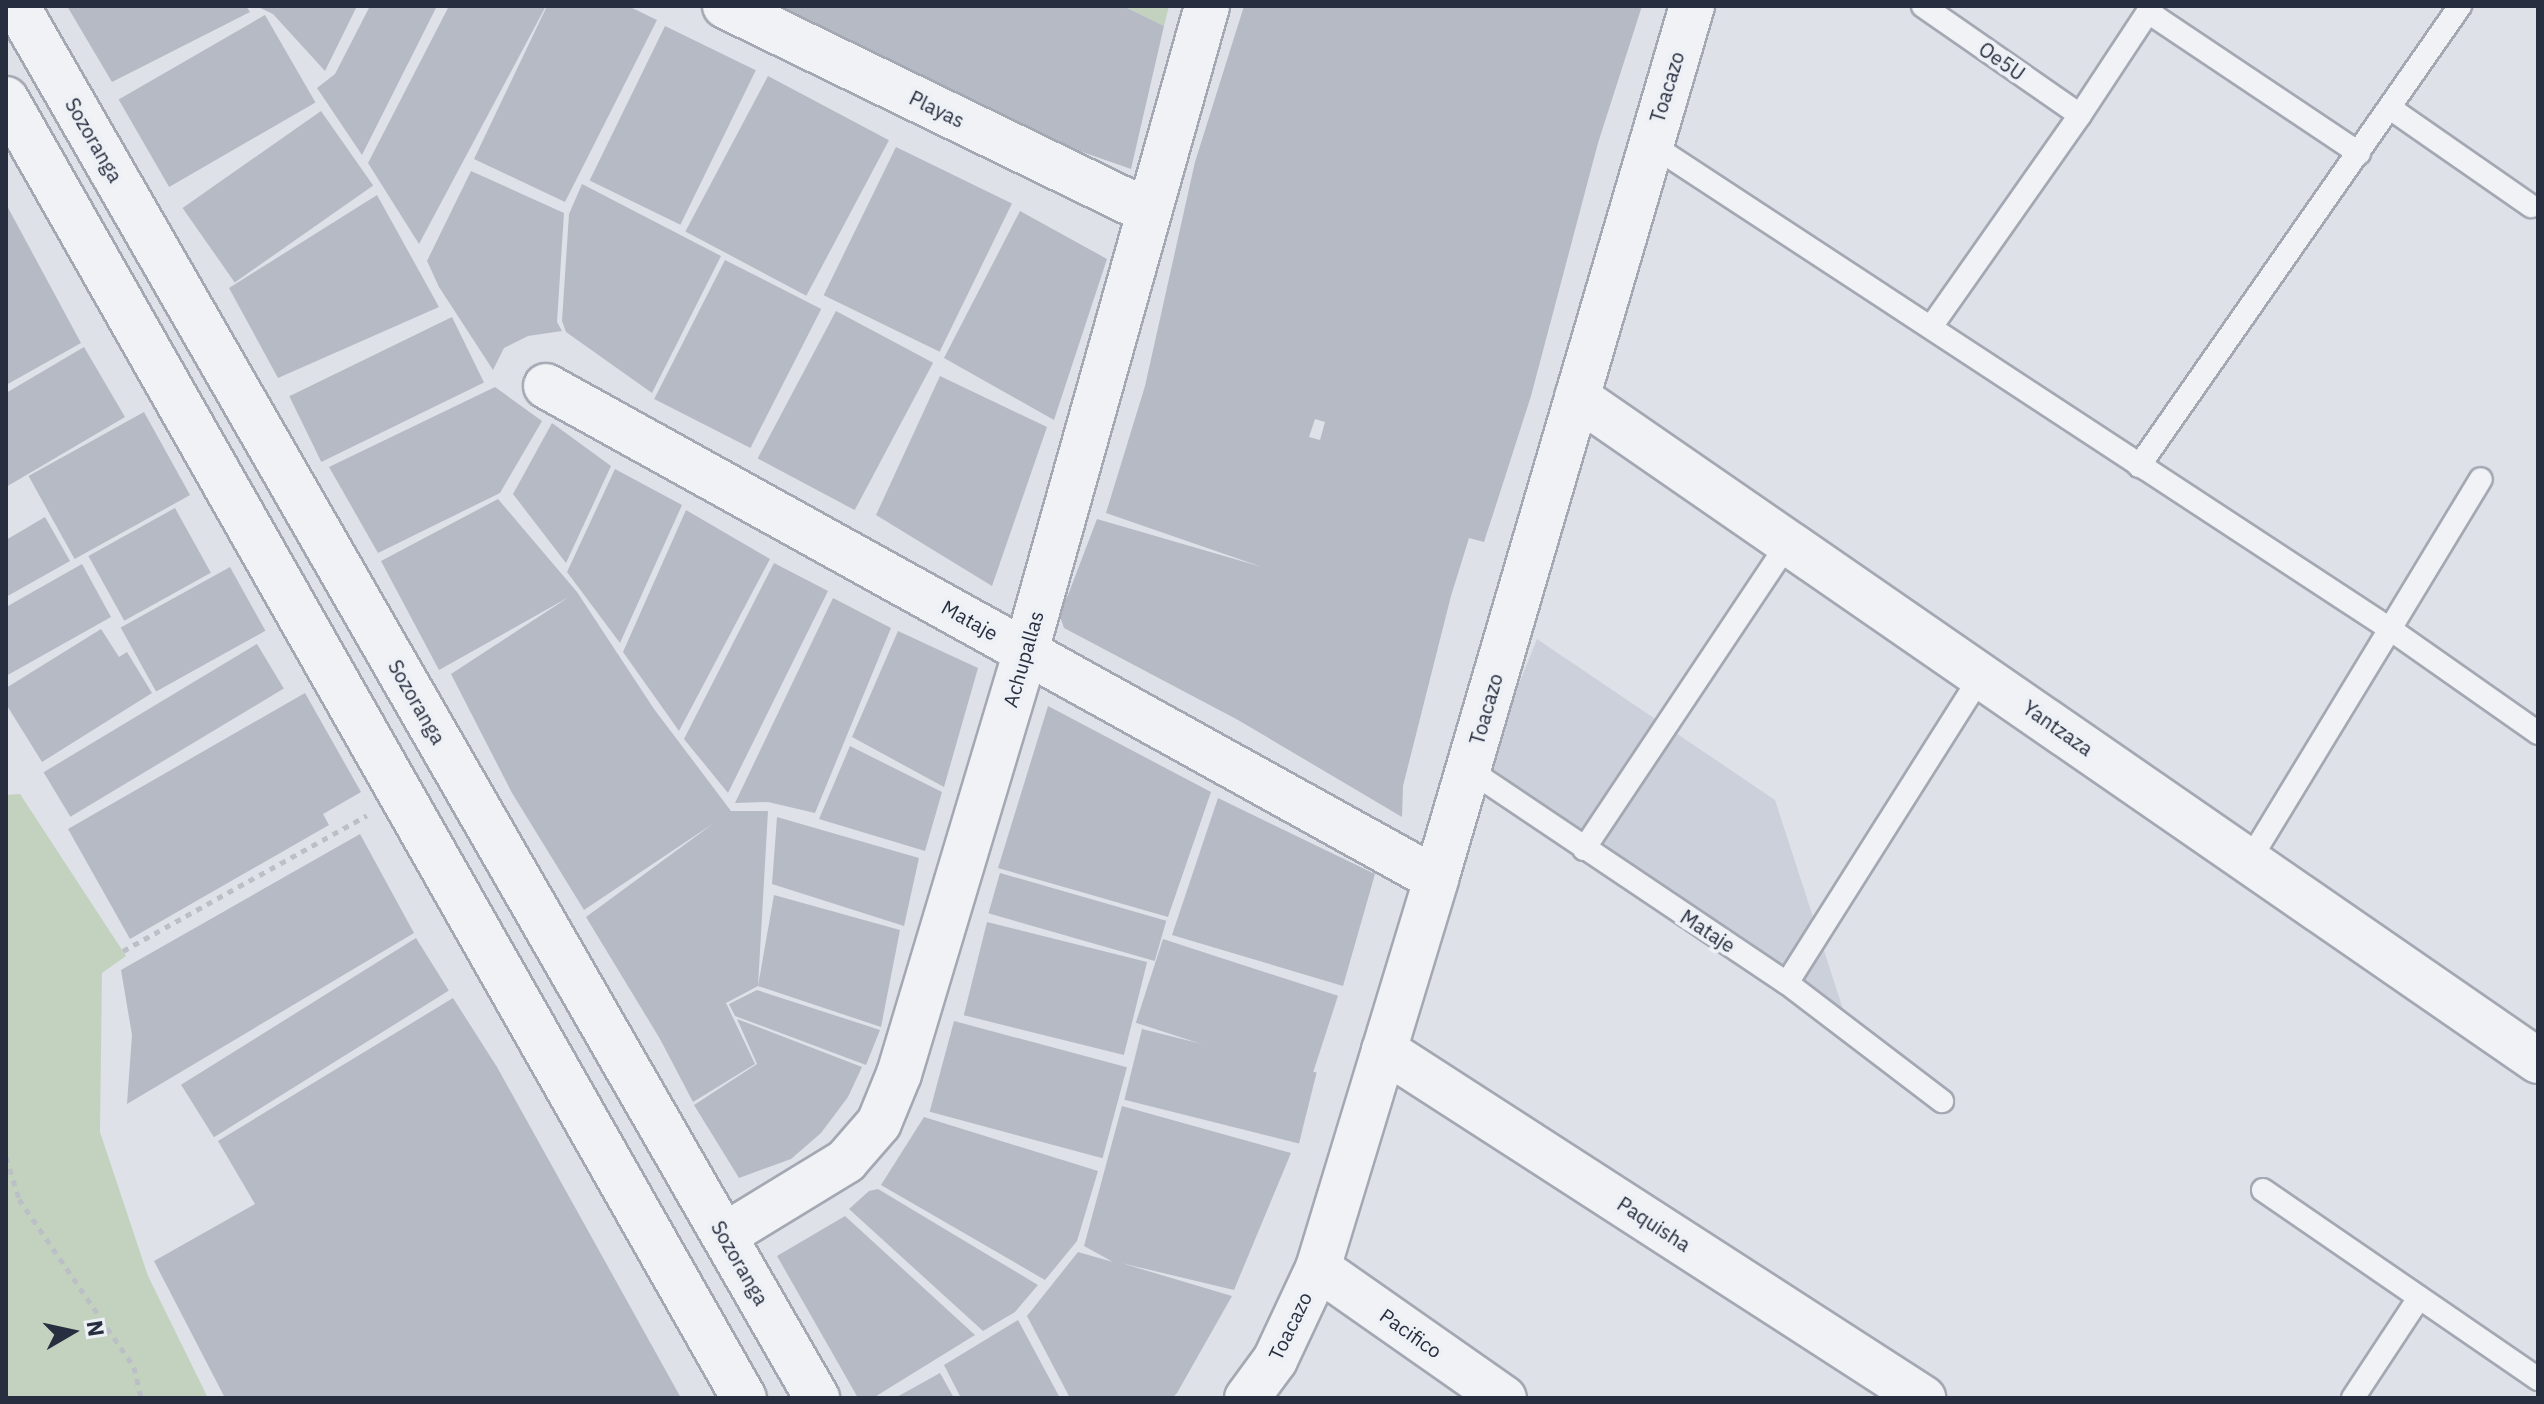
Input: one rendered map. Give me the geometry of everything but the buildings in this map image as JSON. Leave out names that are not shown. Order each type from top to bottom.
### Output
[{"type":"street","name":"Sozoranga","points":[[17,6],[817,1398]]},
{"type":"street","name":"Playas","points":[[725,6],[1148,211]]},
{"type":"street","name":"Achupallas","points":[[725,1235],[846,1161],[879,1123],[899,1074],[1026,651],[1207,6]]},
{"type":"street","name":"Toacazo","points":[[1247,1398],[1275,1360],[1318,1268],[1436,879],[1649,143],[1692,6]]},
{"type":"street","points":[[6,99],[744,1398]]},
{"type":"street","name":"Mataje","points":[[546,386],[1436,879]]},
{"type":"street","name":"Yantzaza","points":[[1577,397],[2538,1061]]},
{"type":"street","name":"Paquisha","points":[[1384,1050],[1911,1394]]},
{"type":"street","name":"Pacifico","points":[[1318,1268],[1504,1398]]},
{"type":"lane","name":"Oe5U","points":[[1923,6],[2080,115]]},
{"type":"lane","points":[[2139,466],[2460,6]]},
{"type":"lane","points":[[1931,327],[2080,115],[2150,9],[2359,153]]},
{"type":"lane","points":[[2390,108],[2531,206]]},
{"type":"lane","points":[[1649,143],[2390,629],[2538,733]]},
{"type":"lane","points":[[2249,861],[2481,479]]},
{"type":"lane","points":[[1584,849],[1788,543]]},
{"type":"lane","points":[[1787,983],[1982,675]]},
{"type":"lane","name":"Mataje","points":[[1468,769],[1787,983],[1942,1101]]},
{"type":"lane","points":[[2263,1190],[2538,1379]]},
{"type":"lane","points":[[2353,1398],[2419,1298]]},
{"type":"path","points":[[123,951],[402,796]]},
{"type":"path","points":[[6,1157],[19,1199],[134,1367],[141,1398]]},
{"type":"shaded area","points":[[1537,639],[1775,800],[1855,1046],[1481,778]]},
{"type":"green space","points":[[1123,6],[1169,6],[1164,26]]},
{"type":"green space","points":[[20,794],[126,956],[102,973],[100,1132],[148,1276],[208,1398],[6,1398],[6,795]]}]
